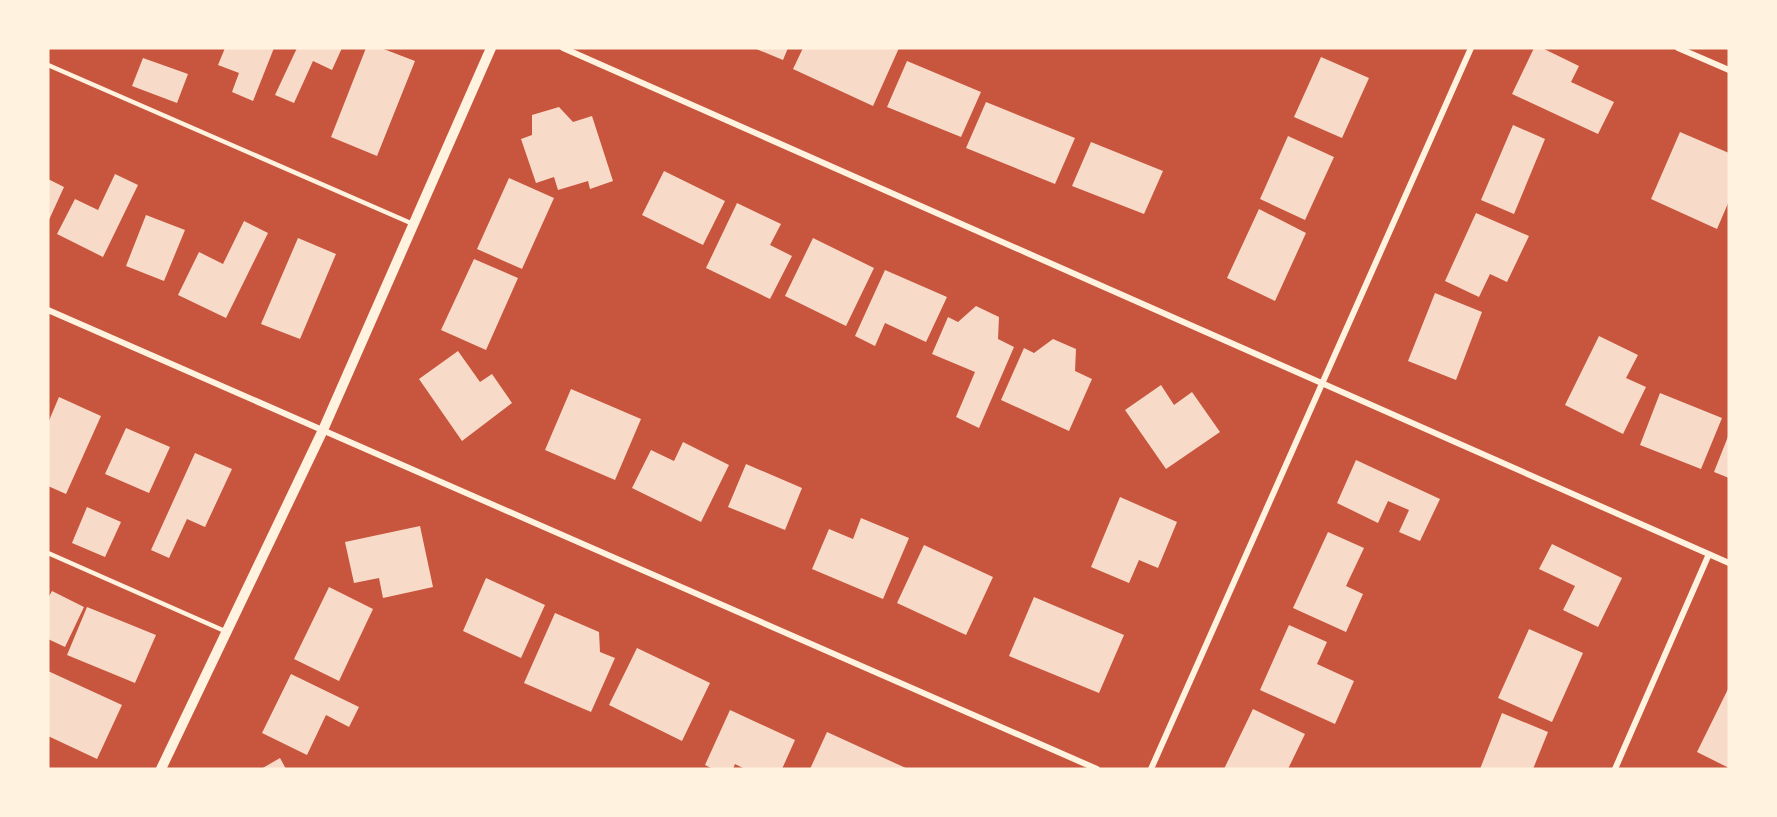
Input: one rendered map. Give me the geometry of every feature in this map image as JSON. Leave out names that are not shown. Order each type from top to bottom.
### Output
[{"type":"street","points":[[161,769],[322,430],[491,48]]},
{"type":"street","points":[[563,48],[1729,562]]},
{"type":"street","points":[[1151,769],[1470,48]]},
{"type":"street","points":[[1678,48],[1729,70]]},
{"type":"street","points":[[48,310],[1097,769]]},
{"type":"street","points":[[1615,769],[1709,554]]},
{"type":"lane","points":[[48,65],[413,224]]},
{"type":"lane","points":[[48,553],[227,632]]},
{"type":"building","points":[[225,48],[274,48],[253,101],[232,92],[239,73],[218,65]]},
{"type":"building","points":[[297,48],[342,48],[332,70],[313,61],[294,103],[275,95]]},
{"type":"building","points":[[366,48],[381,48],[415,61],[377,156],[331,137]]},
{"type":"building","points":[[754,48],[788,48],[783,60]]},
{"type":"building","points":[[803,48],[899,48],[873,106],[793,69]]},
{"type":"building","points":[[1534,48],[1542,48],[1579,66],[1571,82],[1614,102],[1598,134],[1512,94]]},
{"type":"building","points":[[1321,57],[1369,78],[1342,138],[1294,117]]},
{"type":"building","points":[[143,58],[188,74],[177,103],[132,86]]},
{"type":"building","points":[[907,61],[981,92],[961,137],[887,107]]},
{"type":"building","points":[[986,102],[1075,138],[1055,184],[966,148]]},
{"type":"building","points":[[559,107],[573,122],[592,116],[613,181],[590,189],[588,181],[558,190],[554,177],[536,183],[521,139],[532,135],[532,115]]},
{"type":"building","points":[[1513,125],[1545,139],[1514,214],[1481,200]]},
{"type":"building","points":[[1680,132],[1729,153],[1729,201],[1717,229],[1651,199]]},
{"type":"building","points":[[1288,136],[1334,157],[1305,220],[1260,199]]},
{"type":"building","points":[[1091,142],[1163,171],[1144,214],[1072,186]]},
{"type":"building","points":[[664,171],[725,201],[703,245],[642,215]]},
{"type":"building","points":[[115,174],[138,185],[103,257],[57,234],[75,199],[98,210]]},
{"type":"building","points":[[509,178],[554,198],[522,269],[477,249]]},
{"type":"building","points":[[48,179],[64,187],[48,222]]},
{"type":"building","points":[[737,203],[781,224],[770,245],[792,256],[770,299],[706,268]]},
{"type":"building","points":[[1259,209],[1306,233],[1275,301],[1227,278]]},
{"type":"building","points":[[1476,213],[1529,236],[1507,282],[1490,274],[1479,297],[1445,281]]},
{"type":"building","points":[[146,215],[185,230],[164,281],[126,266]]},
{"type":"building","points":[[244,221],[268,233],[226,318],[178,295],[199,252],[223,264]]},
{"type":"building","points":[[298,238],[336,254],[300,339],[261,324]]},
{"type":"building","points":[[813,238],[874,268],[846,326],[785,296]]},
{"type":"building","points":[[474,259],[518,278],[486,350],[441,330]]},
{"type":"building","points":[[885,270],[947,297],[926,342],[885,323],[875,346],[855,336]]},
{"type":"building","points":[[1435,293],[1482,312],[1456,380],[1408,361]]},
{"type":"building","points":[[976,306],[999,317],[998,339],[1014,347],[979,428],[956,417],[975,372],[932,354],[948,317],[958,322]]},
{"type":"building","points":[[1599,336],[1638,355],[1626,378],[1646,387],[1623,434],[1565,405]]},
{"type":"building","points":[[1053,339],[1076,349],[1075,371],[1092,379],[1069,431],[1001,400],[1024,348],[1034,353]]},
{"type":"building","points":[[458,351],[480,382],[492,374],[512,403],[462,441],[419,379]]},
{"type":"building","points":[[1161,385],[1174,405],[1192,392],[1220,432],[1166,469],[1125,410]]},
{"type":"building","points":[[571,389],[641,419],[615,480],[545,450]]},
{"type":"building","points":[[1660,393],[1722,418],[1701,469],[1640,445]]},
{"type":"building","points":[[59,397],[101,416],[66,494],[48,486],[48,423]]},
{"type":"building","points":[[126,428],[170,447],[149,493],[105,474]]},
{"type":"building","points":[[1729,434],[1729,478],[1714,472]]},
{"type":"building","points":[[683,442],[729,465],[701,522],[632,488],[651,450],[674,461]]},
{"type":"building","points":[[195,453],[232,469],[205,527],[187,519],[169,558],[151,550]]},
{"type":"building","points":[[1356,460],[1440,499],[1420,541],[1399,532],[1409,510],[1388,501],[1378,523],[1337,503]]},
{"type":"building","points":[[746,464],[802,488],[785,530],[728,507]]},
{"type":"building","points":[[1120,497],[1177,522],[1158,568],[1139,560],[1129,583],[1091,567]]},
{"type":"building","points":[[87,507],[121,522],[105,557],[72,543]]},
{"type":"building","points":[[861,518],[909,538],[883,599],[812,569],[829,529],[853,539]]},
{"type":"building","points":[[420,526],[433,587],[383,598],[379,578],[354,583],[345,542]]},
{"type":"building","points":[[1328,532],[1364,548],[1346,586],[1363,594],[1346,632],[1293,608]]},
{"type":"building","points":[[1552,544],[1622,578],[1598,627],[1563,610],[1575,586],[1539,569]]},
{"type":"building","points":[[924,545],[993,577],[966,635],[897,603]]},
{"type":"building","points":[[486,578],[545,605],[521,658],[463,631]]},
{"type":"building","points":[[329,587],[373,609],[339,681],[294,659]]},
{"type":"building","points":[[52,591],[84,607],[65,647],[48,639],[48,598]]},
{"type":"building","points":[[1034,597],[1124,635],[1099,693],[1009,656]]},
{"type":"building","points":[[87,607],[156,635],[135,683],[67,655]]},
{"type":"building","points":[[555,613],[599,632],[600,652],[615,658],[591,712],[524,683]]},
{"type":"building","points":[[1289,625],[1327,642],[1317,664],[1354,681],[1335,724],[1260,690]]},
{"type":"building","points":[[1529,629],[1583,653],[1552,722],[1498,698]]},
{"type":"building","points":[[637,648],[710,683],[682,741],[609,705]]},
{"type":"building","points":[[48,671],[122,705],[97,759],[48,736]]},
{"type":"building","points":[[291,674],[359,707],[349,727],[326,715],[307,755],[262,733]]},
{"type":"building","points":[[1729,687],[1729,768],[1697,752]]},
{"type":"building","points":[[1253,709],[1305,734],[1288,769],[1224,769]]},
{"type":"building","points":[[730,710],[795,740],[782,769],[745,769],[735,764],[733,769],[713,769],[705,765]]},
{"type":"building","points":[[1502,713],[1548,732],[1533,769],[1480,769]]},
{"type":"building","points":[[827,732],[908,769],[810,769]]},
{"type":"building","points":[[280,758],[286,769],[261,769]]}]
